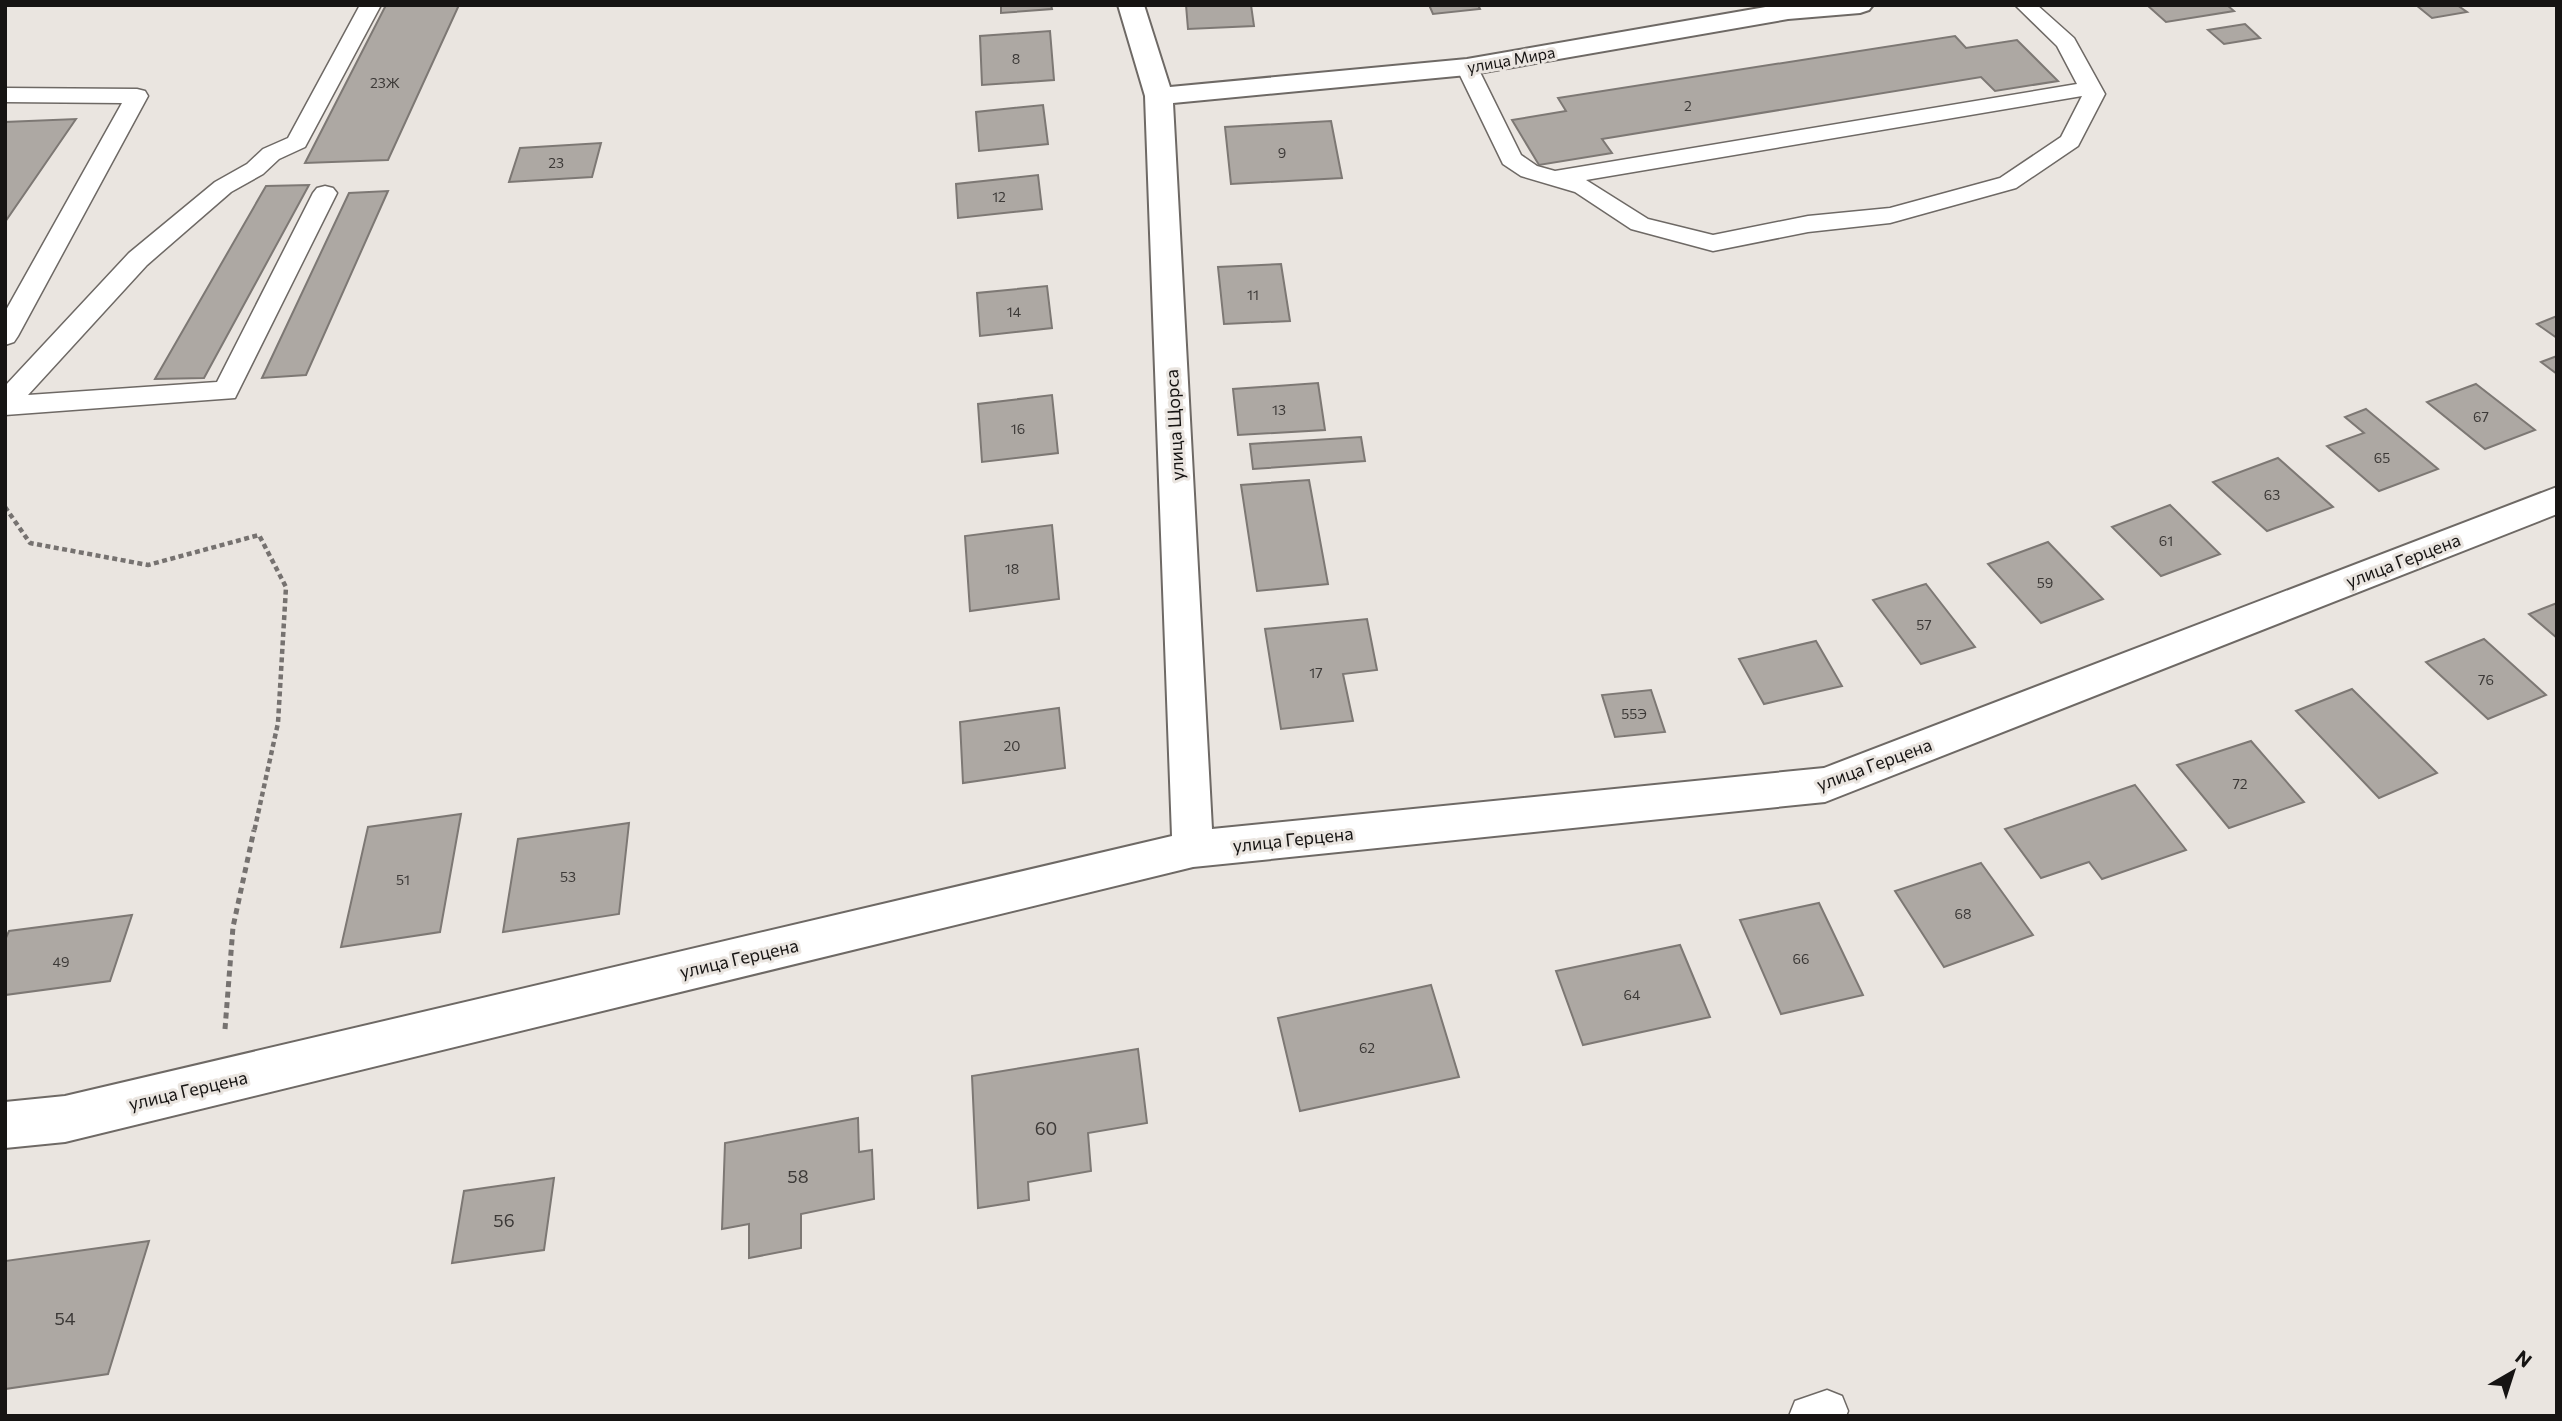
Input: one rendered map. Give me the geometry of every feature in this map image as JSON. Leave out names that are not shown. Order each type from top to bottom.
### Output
[{"type":"street","name":"улица Щорса","points":[[1131,5],[1159,96],[1192,849]]},
{"type":"street","name":"улица Мира","points":[[1159,96],[1467,67],[1788,11],[1860,5]]},
{"type":"street","name":"улица Герцена","points":[[5,1125],[65,1119],[1192,849],[1825,785],[2557,499]]},
{"type":"lane","points":[[5,404],[138,259],[223,187],[255,169],[271,154],[297,142],[371,5]]},
{"type":"lane","points":[[1467,67],[1511,159],[1529,171],[1583,187],[1640,224],[1713,243],[1808,225],[1890,215],[2008,183],[2070,141],[2094,94],[2066,43],[2025,5]]},
{"type":"lane","points":[[1555,178],[2091,88]]},
{"type":"lane","points":[[5,95],[137,96],[5,336]]},
{"type":"lane","points":[[5,404],[226,391],[325,193]]},
{"type":"path","points":[[5,507],[30,543],[148,565],[259,535],[286,587],[278,723],[233,927],[221,1082]]},
{"type":"building","points":[[386,5],[459,5],[388,160],[305,163]]},
{"type":"building","points":[[1001,5],[1051,5],[1052,9],[1001,13]]},
{"type":"building","points":[[1186,5],[1251,5],[1254,26],[1188,29]]},
{"type":"building","points":[[1429,5],[1478,5],[1480,9],[1433,14]]},
{"type":"building","points":[[2147,5],[2227,5],[2234,11],[2166,22]]},
{"type":"building","points":[[2416,5],[2457,5],[2467,12],[2432,18]]},
{"type":"building","points":[[2245,24],[2260,38],[2224,44],[2208,30]]},
{"type":"building","points":[[1050,31],[1054,80],[982,85],[980,36]]},
{"type":"building","points":[[1955,36],[1966,48],[2017,40],[2058,81],[1995,91],[1981,77],[1602,139],[1612,153],[1539,165],[1512,120],[1566,111],[1558,98]]},
{"type":"building","points":[[1043,105],[1048,144],[979,151],[976,112]]},
{"type":"building","points":[[76,119],[5,222],[5,122]]},
{"type":"building","points":[[1331,121],[1342,178],[1231,184],[1225,127]]},
{"type":"building","points":[[601,143],[592,177],[509,182],[520,148]]},
{"type":"building","points":[[1038,175],[1042,209],[958,218],[956,184]]},
{"type":"building","points":[[309,185],[204,378],[155,379],[266,186]]},
{"type":"building","points":[[388,191],[306,375],[262,378],[349,193]]},
{"type":"building","points":[[1281,264],[1290,321],[1224,324],[1218,267]]},
{"type":"building","points":[[1047,286],[1052,328],[980,336],[977,293]]},
{"type":"building","points":[[2557,316],[2557,338],[2537,324]]},
{"type":"building","points":[[2557,356],[2557,374],[2541,362]]},
{"type":"building","points":[[1318,383],[1325,430],[1238,435],[1233,389]]},
{"type":"building","points":[[2476,384],[2535,430],[2485,449],[2427,402]]},
{"type":"building","points":[[1052,395],[1058,453],[982,462],[978,404]]},
{"type":"building","points":[[2366,409],[2438,469],[2379,491],[2327,446],[2364,433],[2345,417]]},
{"type":"building","points":[[1361,437],[1365,461],[1253,469],[1250,444]]},
{"type":"building","points":[[2278,458],[2333,507],[2267,531],[2213,482]]},
{"type":"building","points":[[1309,480],[1328,584],[1257,591],[1241,485]]},
{"type":"building","points":[[2170,505],[2220,554],[2161,576],[2112,527]]},
{"type":"building","points":[[1052,525],[1059,599],[970,611],[965,536]]},
{"type":"building","points":[[2048,542],[2103,599],[2041,623],[1988,564]]},
{"type":"building","points":[[1926,584],[1975,647],[1921,664],[1873,600]]},
{"type":"building","points":[[2557,603],[2557,638],[2529,614]]},
{"type":"building","points":[[1367,619],[1377,670],[1343,674],[1353,721],[1281,729],[1265,629]]},
{"type":"building","points":[[2484,639],[2546,695],[2488,719],[2426,662]]},
{"type":"building","points":[[1816,641],[1842,686],[1764,704],[1739,659]]},
{"type":"building","points":[[2352,689],[2437,773],[2379,798],[2296,711]]},
{"type":"building","points":[[1651,690],[1665,732],[1615,737],[1602,695]]},
{"type":"building","points":[[1059,708],[1065,768],[963,783],[960,722]]},
{"type":"building","points":[[2251,741],[2304,802],[2229,828],[2177,765]]},
{"type":"building","points":[[2135,785],[2186,850],[2102,879],[2089,862],[2041,878],[2005,829]]},
{"type":"building","points":[[461,814],[440,932],[341,947],[368,827]]},
{"type":"building","points":[[629,823],[619,914],[503,932],[518,839]]},
{"type":"building","points":[[1981,863],[2033,935],[1944,967],[1895,891]]},
{"type":"building","points":[[1819,903],[1863,995],[1781,1014],[1740,920]]},
{"type":"building","points":[[132,915],[110,981],[5,995],[5,940],[9,931]]},
{"type":"building","points":[[1680,945],[1710,1017],[1583,1045],[1556,971]]},
{"type":"building","points":[[1431,985],[1459,1077],[1300,1111],[1278,1018]]},
{"type":"building","points":[[1138,1049],[1147,1123],[1088,1133],[1091,1171],[1028,1182],[1029,1200],[978,1208],[972,1076]]},
{"type":"building","points":[[858,1118],[859,1152],[872,1150],[874,1199],[801,1214],[801,1248],[749,1258],[749,1224],[722,1229],[725,1143]]},
{"type":"building","points":[[554,1178],[544,1250],[452,1263],[464,1191]]},
{"type":"building","points":[[149,1241],[108,1374],[5,1389],[5,1261]]}]
